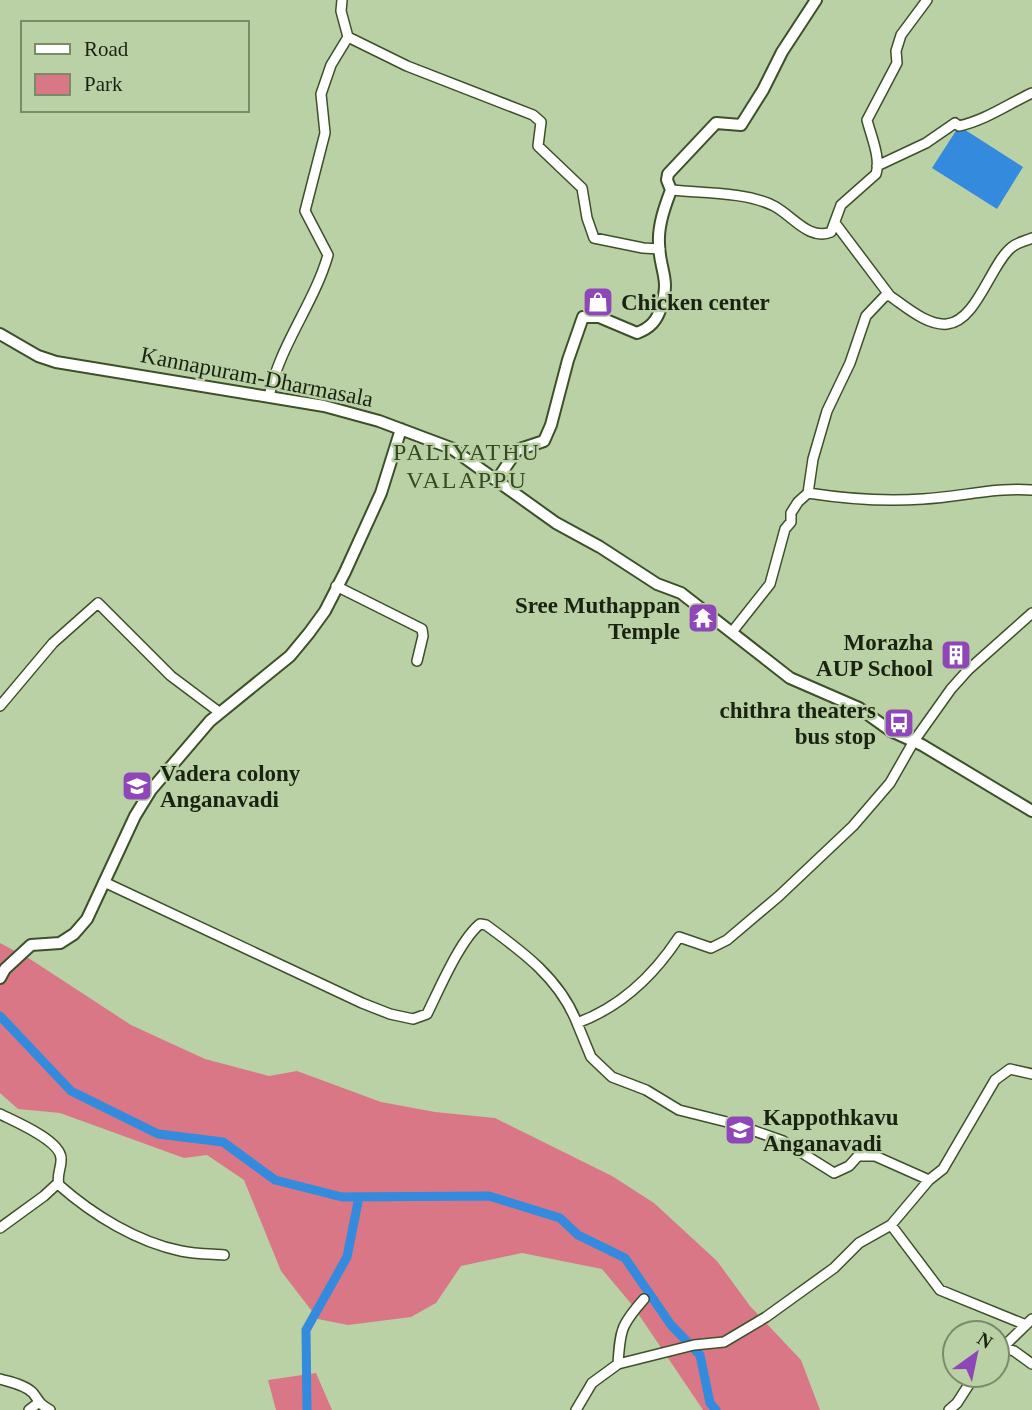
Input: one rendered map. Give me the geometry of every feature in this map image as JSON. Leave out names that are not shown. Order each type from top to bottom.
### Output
[{"type":"main road","points":[[497,480],[517,450],[544,441],[583,317],[599,317],[636,333],[649,328],[658,316],[667,291],[660,249],[662,221],[671,190],[667,180],[672,168],[716,123],[741,125],[782,52],[816,0]]},
{"type":"main road","name":"Kannapuram-Dharmasala","points":[[0,334],[38,356],[56,362],[324,406],[401,429],[451,448],[556,523],[600,547],[657,584],[681,593],[790,678],[859,708],[891,731],[914,741],[1032,811]]},
{"type":"main road","points":[[0,978],[5,969],[31,945],[60,943],[74,934],[87,919],[135,816],[151,790],[219,712],[290,656],[325,611],[381,493],[401,429]]},
{"type":"street","points":[[270,397],[274,374],[322,276],[328,255],[305,211],[325,133],[321,94],[331,65],[348,37],[341,11],[342,0]]},
{"type":"street","points":[[671,190],[765,202],[814,234],[831,232],[841,205],[876,174],[877,166],[867,120],[897,63],[896,51],[901,36],[927,0]]},
{"type":"street","points":[[348,37],[407,66],[533,114],[541,122],[538,146],[582,188],[587,218],[594,238],[660,249]]},
{"type":"street","points":[[877,166],[926,143],[955,123],[966,124],[990,115],[1032,93]]},
{"type":"street","points":[[835,223],[890,296],[918,315],[946,324],[954,322],[976,300],[1005,254],[1013,246],[1032,238]]},
{"type":"street","points":[[732,632],[770,584],[785,529],[791,522],[791,513],[808,493],[813,460],[827,411],[850,363],[866,316],[885,296],[890,296]]},
{"type":"street","points":[[808,493],[853,500],[920,500],[1009,488],[1032,490]]},
{"type":"street","points":[[336,586],[422,629],[417,661]]},
{"type":"street","points":[[0,706],[53,643],[98,603],[171,676],[219,712]]},
{"type":"street","points":[[578,1023],[619,1001],[647,979],[679,937],[711,948],[727,940],[758,914],[853,826],[890,783],[914,741],[968,670],[1032,613]]},
{"type":"street","points":[[104,881],[301,976],[381,1010],[412,1019],[427,1014],[471,935],[480,924],[486,925],[528,957],[551,979],[578,1023],[591,1057],[612,1077],[646,1090],[679,1110],[735,1124],[783,1141],[834,1173],[849,1166],[858,1156],[875,1156],[929,1180]]},
{"type":"street","points":[[576,1410],[592,1383],[618,1364],[691,1345],[724,1342],[752,1326],[834,1268],[859,1243],[891,1225],[929,1180],[943,1169],[995,1080],[1010,1069],[1032,1074]]},
{"type":"street","points":[[0,1114],[13,1118],[58,1148],[61,1159],[58,1183],[115,1225],[159,1245],[183,1252],[224,1255]]},
{"type":"street","points":[[0,1228],[58,1183]]},
{"type":"street","points":[[891,1225],[940,1290],[1029,1322],[1011,1339]]},
{"type":"street","points":[[618,1364],[620,1334],[629,1316],[644,1299]]},
{"type":"street","points":[[1011,1351],[1032,1364]]},
{"type":"street","points":[[0,1379],[26,1387],[38,1403],[50,1410]]},
{"type":"street","points":[[949,1410],[966,1389]]},
{"type":"street","points":[[29,1410],[38,1403]]},
{"type":"green space","points":[[0,943],[30,959],[131,1025],[205,1059],[269,1076],[297,1071],[381,1102],[435,1112],[495,1118],[612,1176],[654,1203],[717,1261],[750,1306],[801,1360],[820,1410],[703,1410],[633,1306],[602,1269],[522,1253],[461,1266],[436,1303],[411,1317],[348,1325],[318,1319],[281,1271],[244,1180],[207,1155],[184,1158],[60,1113],[18,1109],[0,1093]]},
{"type":"green space","points":[[316,1373],[332,1410],[276,1410],[268,1380]]},
{"type":"water","points":[[959,126],[1023,167],[997,209],[932,168]]},
{"type":"waterway","points":[[0,1016],[71,1091],[158,1134],[223,1142],[275,1180],[342,1197],[489,1196],[560,1218],[578,1235],[625,1258],[671,1325],[700,1355],[710,1403],[716,1410]]},
{"type":"waterway","points":[[307,1410],[306,1330],[347,1257],[359,1197]]},
{"type":"place","name":"Chicken center","points":[[598,302]]},
{"type":"place","name":"Sree Muthappan Temple","points":[[703,618]]},
{"type":"place","name":"Morazha AUP School","points":[[956,655]]},
{"type":"place","name":"chithra theaters bus stop","points":[[899,723]]},
{"type":"place","name":"Vadera colony Anganavadi","points":[[137,786]]},
{"type":"place","name":"Kappothkavu Anganavadi","points":[[740,1130]]},
{"type":"district","name":"PALIYATHU VALAPPU","points":[[467,466]]}]
